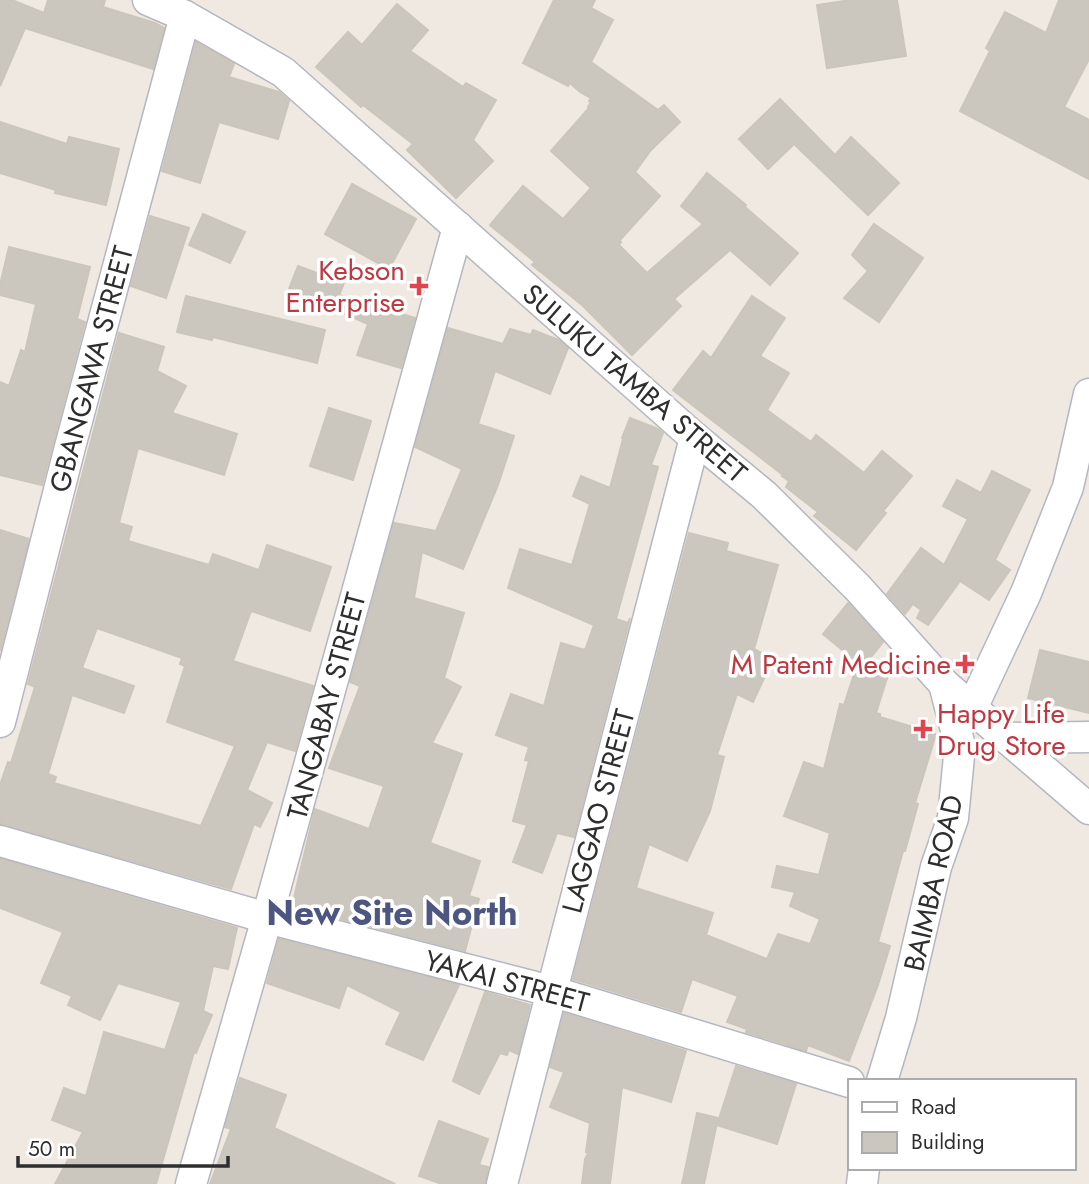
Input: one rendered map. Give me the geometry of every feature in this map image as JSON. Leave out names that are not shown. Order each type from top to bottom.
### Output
[{"type":"street","name":"SULUKU TAMBA STREET","points":[[148,0],[185,16],[283,72],[695,438],[764,495],[858,588],[944,684],[1089,809]]},
{"type":"street","name":"GBANGAWA STREET","points":[[0,722],[73,434],[185,16]]},
{"type":"street","name":"TANGABAY STREET","points":[[191,1184],[458,227]]},
{"type":"street","points":[[972,708],[1026,593],[1068,487],[1089,394]]},
{"type":"street","name":"LAGGAO STREET","points":[[502,1184],[695,438]]},
{"type":"street","name":"BAIMBA ROAD","points":[[883,1079],[901,1018],[936,867],[953,818],[960,746],[944,684]]},
{"type":"street","points":[[1006,738],[1089,737]]},
{"type":"street","name":"YAKAI STREET","points":[[0,841],[267,918],[551,991],[848,1082]]},
{"type":"building","points":[[0,0],[12,0],[44,13],[48,0],[105,0],[103,7],[164,28],[153,69],[25,28],[0,86]]},
{"type":"building","points":[[554,0],[595,0],[591,8],[613,20],[591,62],[658,110],[664,105],[680,122],[651,150],[635,172],[660,196],[619,241],[619,245],[647,273],[703,224],[681,206],[707,173],[798,253],[770,285],[730,250],[674,299],[681,306],[632,355],[582,305],[532,265],[535,262],[490,225],[523,186],[563,219],[591,188],[551,151],[589,108],[591,98],[570,83],[568,86],[523,63]]},
{"type":"building","points":[[851,0],[897,0],[906,56],[827,68],[817,5]]},
{"type":"building","points":[[1059,0],[1089,0],[1089,59],[1064,107],[1089,120],[1089,179],[960,111],[990,51],[986,48],[1005,12],[1046,33]]},
{"type":"building","points":[[397,4],[428,30],[410,51],[463,87],[466,83],[496,100],[473,140],[493,161],[456,198],[407,150],[413,144],[363,105],[361,107],[316,67],[348,32],[362,45]]},
{"type":"building","points":[[196,42],[234,64],[229,77],[279,92],[289,101],[278,139],[219,122],[200,183],[162,171]]},
{"type":"building","points":[[780,99],[835,155],[851,137],[899,183],[868,215],[794,144],[768,169],[739,139]]},
{"type":"building","points":[[0,122],[67,144],[69,137],[119,149],[106,205],[55,193],[56,190],[0,173]]},
{"type":"building","points":[[352,184],[416,219],[389,269],[325,234]]},
{"type":"building","points":[[203,214],[245,232],[230,263],[189,245]]},
{"type":"building","points":[[150,216],[189,228],[166,298],[131,286]]},
{"type":"building","points":[[874,224],[923,258],[879,322],[844,298],[868,271],[852,255]]},
{"type":"building","points":[[9,247],[90,267],[77,319],[85,322],[42,485],[0,475],[0,382],[9,386],[21,350],[25,352],[36,304],[0,295]]},
{"type":"building","points":[[298,266],[344,283],[339,295],[415,318],[401,368],[357,355],[368,324],[289,289]]},
{"type":"building","points":[[186,296],[325,330],[317,363],[213,337],[212,340],[177,332]]},
{"type":"building","points":[[752,296],[785,318],[760,356],[789,373],[767,410],[811,442],[816,435],[864,473],[882,451],[912,476],[856,550],[814,516],[818,512],[786,487],[789,481],[783,475],[673,390],[703,351],[711,358]]},
{"type":"building","points":[[448,328],[503,344],[510,329],[531,335],[533,330],[559,340],[568,348],[550,394],[495,371],[478,424],[514,436],[498,485],[463,569],[422,552],[414,598],[464,613],[444,678],[461,687],[432,743],[462,754],[430,843],[480,861],[469,896],[479,899],[465,951],[292,906],[315,809],[369,829],[384,786],[329,768],[360,686],[350,682],[394,523],[436,531],[462,469],[415,447]]},
{"type":"building","points":[[119,333],[164,347],[157,371],[186,386],[172,413],[237,434],[224,475],[138,448],[119,523],[132,527],[128,541],[209,565],[213,554],[259,570],[267,545],[331,567],[310,631],[251,611],[233,661],[313,686],[295,751],[267,742],[247,790],[272,803],[260,827],[254,824],[231,889],[0,824],[0,785],[8,762],[11,763],[35,687],[28,684]],"holes":[[[97,628],[182,658],[180,664],[185,666],[167,722],[235,746],[201,826],[54,783],[56,777],[48,774],[72,695],[124,713],[134,686],[82,668]]]},
{"type":"building","points":[[329,408],[371,421],[353,480],[310,466]]},
{"type":"building","points":[[630,418],[663,433],[651,465],[658,467],[616,619],[628,623],[630,618],[574,837],[557,833],[542,873],[513,862],[527,825],[513,821],[529,761],[525,760],[529,747],[496,735],[511,694],[544,706],[561,643],[585,650],[594,625],[508,588],[520,549],[572,565],[590,504],[573,496],[581,476],[610,488],[622,438]]},
{"type":"building","points":[[992,471],[1030,490],[995,560],[1010,570],[989,600],[960,581],[928,625],[917,618],[921,610],[913,604],[905,614],[887,594],[921,548],[944,565],[968,519],[943,506],[957,480],[981,493]]},
{"type":"building","points":[[0,530],[29,539],[0,651]]},
{"type":"building","points":[[689,533],[728,543],[726,551],[778,565],[754,649],[773,659],[753,702],[737,694],[717,755],[724,757],[710,811],[687,861],[649,844],[636,888],[713,913],[706,935],[767,959],[778,934],[810,944],[820,919],[790,906],[795,892],[772,887],[777,866],[819,875],[830,833],[784,816],[804,762],[824,769],[840,704],[844,705],[857,665],[888,675],[876,713],[880,714],[880,717],[936,734],[878,942],[890,946],[849,1061],[808,1045],[806,1051],[746,1032],[747,1029],[727,1022],[738,996],[692,979],[681,1012],[573,979]]},
{"type":"building","points":[[848,603],[883,642],[863,667],[823,634]]},
{"type":"building","points":[[1040,650],[1089,662],[1089,713],[1028,698]]},
{"type":"building","points":[[0,859],[237,928],[228,969],[213,966],[203,1011],[212,1015],[196,1053],[194,1052],[156,1184],[55,1184],[83,1132],[52,1120],[64,1088],[86,1096],[104,1032],[165,1050],[181,1002],[118,983],[100,1020],[68,1005],[72,996],[41,983],[63,932],[0,908]]},
{"type":"building","points":[[279,939],[459,985],[423,1060],[386,1044],[401,1012],[347,985],[339,1008],[267,983]]},
{"type":"building","points":[[485,992],[530,1005],[518,1054],[509,1050],[507,1055],[500,1053],[479,1094],[453,1081]]},
{"type":"building","points":[[564,1013],[686,1051],[671,1102],[622,1087],[610,1184],[582,1184],[590,1123],[550,1107],[564,1072],[550,1067]]},
{"type":"building","points":[[736,1066],[796,1084],[777,1144],[717,1125]]},
{"type":"building","points":[[240,1078],[286,1095],[274,1128],[395,1184],[210,1184],[231,1129],[225,1127]]},
{"type":"building","points":[[697,1113],[718,1118],[704,1184],[682,1184]]},
{"type":"building","points":[[439,1121],[488,1139],[479,1165],[488,1167],[485,1184],[442,1184],[419,1176]]},
{"type":"place","name":"Kebson Enterprise","points":[[419,286]]},
{"type":"place","name":"M Patent Medicine","points":[[965,664]]},
{"type":"place","name":"Happy Life Drug Store","points":[[923,729]]},
{"type":"district","name":"New Site North","points":[[392,913]]}]
